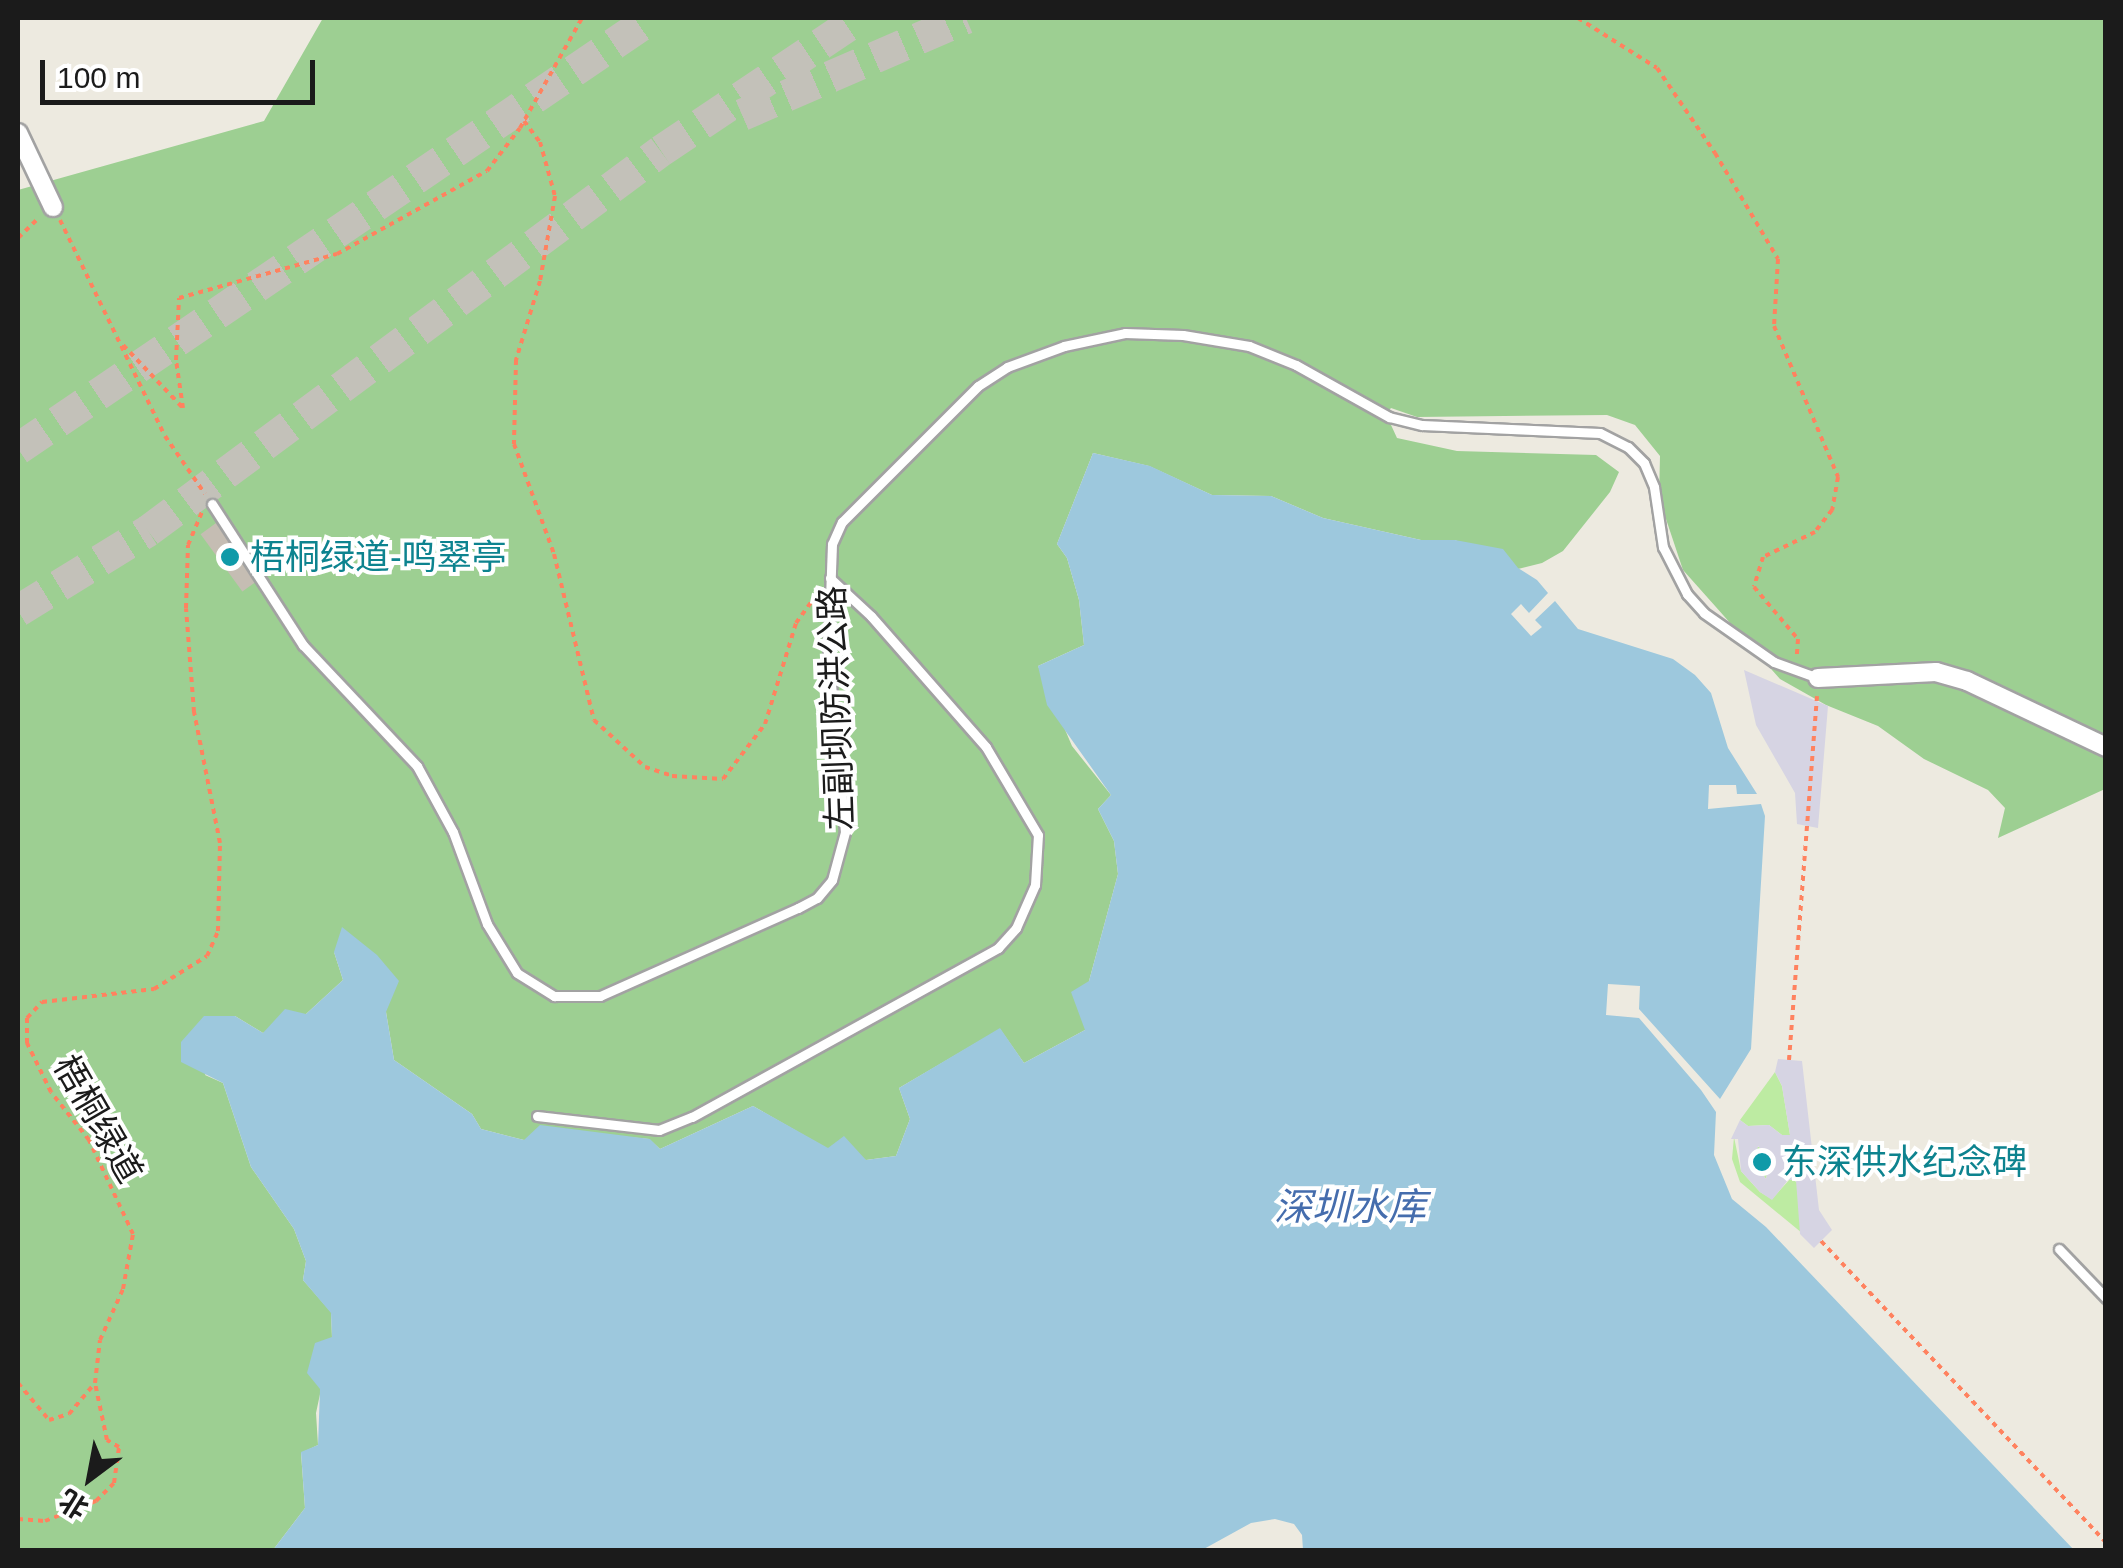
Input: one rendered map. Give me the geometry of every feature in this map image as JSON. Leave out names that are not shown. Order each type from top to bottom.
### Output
[{"type":"street","points":[[18,133],[53,207]]},
{"type":"street","name":"左副坝防洪公路","points":[[1818,678],[1936,672],[1967,680],[2106,747]]},
{"type":"lane","name":"左副坝防洪公路","points":[[212,504],[303,646],[417,766],[453,832],[487,924],[517,973],[554,996],[600,996],[798,908],[817,898],[832,880],[844,832],[832,715],[832,544],[842,522],[978,386],[1006,366],[1039,352],[1125,333],[1184,335],[1248,346],[1296,365],[1389,417],[1422,426],[1600,432],[1628,447],[1644,464],[1654,488],[1663,547],[1687,594],[1726,630],[1795,672],[1818,678]]},
{"type":"lane","points":[[537,1116],[616,1128],[659,1130],[676,1124],[998,948],[1016,928],[1035,886],[1038,836],[986,746],[871,616],[830,578]]},
{"type":"lane","points":[[2060,1249],[2106,1298]]},
{"type":"path","points":[[119,341],[184,408],[176,360],[179,298],[338,254],[487,171],[524,121],[582,18]]},
{"type":"path","points":[[1578,18],[1658,68],[1715,153],[1778,260],[1774,326],[1838,478],[1832,510],[1815,532],[1762,557],[1754,586],[1798,639],[1795,672]]},
{"type":"path","points":[[524,121],[540,142],[554,196],[540,281],[516,360],[514,444],[554,554],[594,720],[645,767],[672,776],[724,779],[765,724],[796,624],[830,578]]},
{"type":"path","points":[[18,238],[53,207],[165,436],[212,504]]},
{"type":"path","name":"梧桐绿道","points":[[18,1519],[45,1521],[96,1501],[114,1483],[119,1447],[107,1440],[95,1383],[100,1340],[123,1289],[134,1234],[89,1140],[51,1092],[27,1043],[28,1018],[42,1002],[154,988],[207,956],[218,931],[220,843],[194,712],[186,608],[188,545],[196,518],[212,504]]},
{"type":"path","points":[[1789,1060],[1818,678]]},
{"type":"path","points":[[1821,1241],[2106,1542]]},
{"type":"path","points":[[18,1384],[49,1420],[70,1414],[95,1383]]},
{"type":"green space","points":[[323,18],[2105,18],[2105,789],[1998,838],[2005,808],[1988,790],[1924,759],[1878,726],[1826,705],[1780,679],[1683,570],[1659,498],[1660,456],[1635,425],[1607,415],[1417,417],[1391,408],[1386,414],[1397,438],[1457,451],[1596,455],[1619,472],[1610,492],[1563,551],[1542,563],[1518,569],[1455,540],[1421,540],[1323,518],[1271,496],[1212,495],[1149,466],[1093,453],[1057,544],[1067,558],[1079,600],[1084,645],[1038,666],[1072,746],[1111,795],[1098,809],[1114,841],[1118,874],[1089,981],[1085,1030],[1024,1063],[1000,1029],[899,1088],[910,1119],[896,1156],[866,1160],[828,1149],[753,1106],[660,1149],[649,1139],[598,1134],[524,1140],[481,1129],[472,1114],[394,1060],[386,1012],[334,952],[343,980],[306,1014],[263,1033],[235,1016],[205,1075],[223,1083],[251,1167],[294,1229],[306,1261],[303,1280],[331,1312],[332,1338],[316,1413],[318,1445],[301,1453],[305,1508],[273,1550],[18,1550],[18,190],[264,121]]},
{"type":"green space","points":[[1775,1072],[1782,1086],[1790,1135],[1782,1135],[1769,1125],[1748,1126],[1740,1120]]},
{"type":"green space","points":[[1734,1137],[1741,1171],[1760,1192],[1772,1199],[1791,1178],[1800,1185],[1802,1233],[1740,1182],[1732,1159]]},
{"type":"green space","points":[[1756,1147],[1763,1147],[1770,1160],[1766,1179],[1755,1163]]},
{"type":"shaded area","points":[[1744,670],[1828,706],[1818,828],[1797,824],[1795,793],[1756,725]]},
{"type":"shaded area","points":[[1778,1059],[1802,1061],[1819,1210],[1832,1230],[1814,1248],[1800,1234],[1796,1180],[1788,1180],[1772,1200],[1741,1171],[1738,1139],[1731,1139],[1740,1120],[1748,1126],[1769,1125],[1782,1135],[1790,1135],[1782,1086],[1775,1072]],"holes":[[[1758,1146],[1770,1160],[1766,1179],[1755,1163]]]},
{"type":"water","name":"深圳水库","points":[[1093,453],[1150,466],[1212,495],[1271,496],[1323,518],[1421,540],[1455,540],[1503,549],[1518,568],[1548,593],[1529,613],[1521,604],[1511,614],[1531,636],[1542,627],[1535,620],[1555,601],[1578,629],[1673,659],[1695,675],[1711,693],[1728,748],[1757,794],[1737,794],[1736,785],[1709,785],[1708,809],[1761,804],[1765,816],[1751,1049],[1720,1099],[1639,1009],[1640,986],[1608,984],[1606,1015],[1639,1018],[1701,1090],[1716,1112],[1714,1155],[1732,1199],[1766,1227],[2074,1550],[1303,1550],[1302,1535],[1294,1524],[1275,1519],[1251,1523],[1202,1550],[273,1550],[305,1508],[301,1452],[318,1445],[320,1389],[307,1373],[315,1343],[332,1337],[331,1313],[303,1280],[306,1261],[294,1229],[251,1167],[223,1083],[181,1062],[181,1042],[204,1016],[235,1016],[263,1033],[285,1009],[306,1014],[343,980],[334,952],[342,927],[377,955],[399,981],[386,1012],[394,1060],[472,1114],[481,1129],[524,1140],[540,1125],[650,1139],[660,1149],[753,1106],[828,1148],[844,1136],[866,1160],[896,1156],[910,1119],[899,1088],[1000,1028],[1024,1063],[1085,1030],[1071,992],[1089,981],[1118,874],[1114,841],[1098,809],[1111,795],[1047,705],[1038,666],[1084,645],[1079,600],[1067,558],[1057,544]]},
{"type":"building","name":"梧桐绿道-鸣翠亭","points":[[216,523],[258,580],[242,592],[201,534]]},
{"type":"tunnel","points":[[18,449],[652,18]]},
{"type":"tunnel","points":[[18,611],[148,531],[661,151],[860,18]]},
{"type":"tunnel","points":[[742,115],[966,18]]},
{"type":"place","name":"梧桐绿道-鸣翠亭","points":[[230,557]]},
{"type":"place","name":"东深供水纪念碑","points":[[1762,1162]]}]
